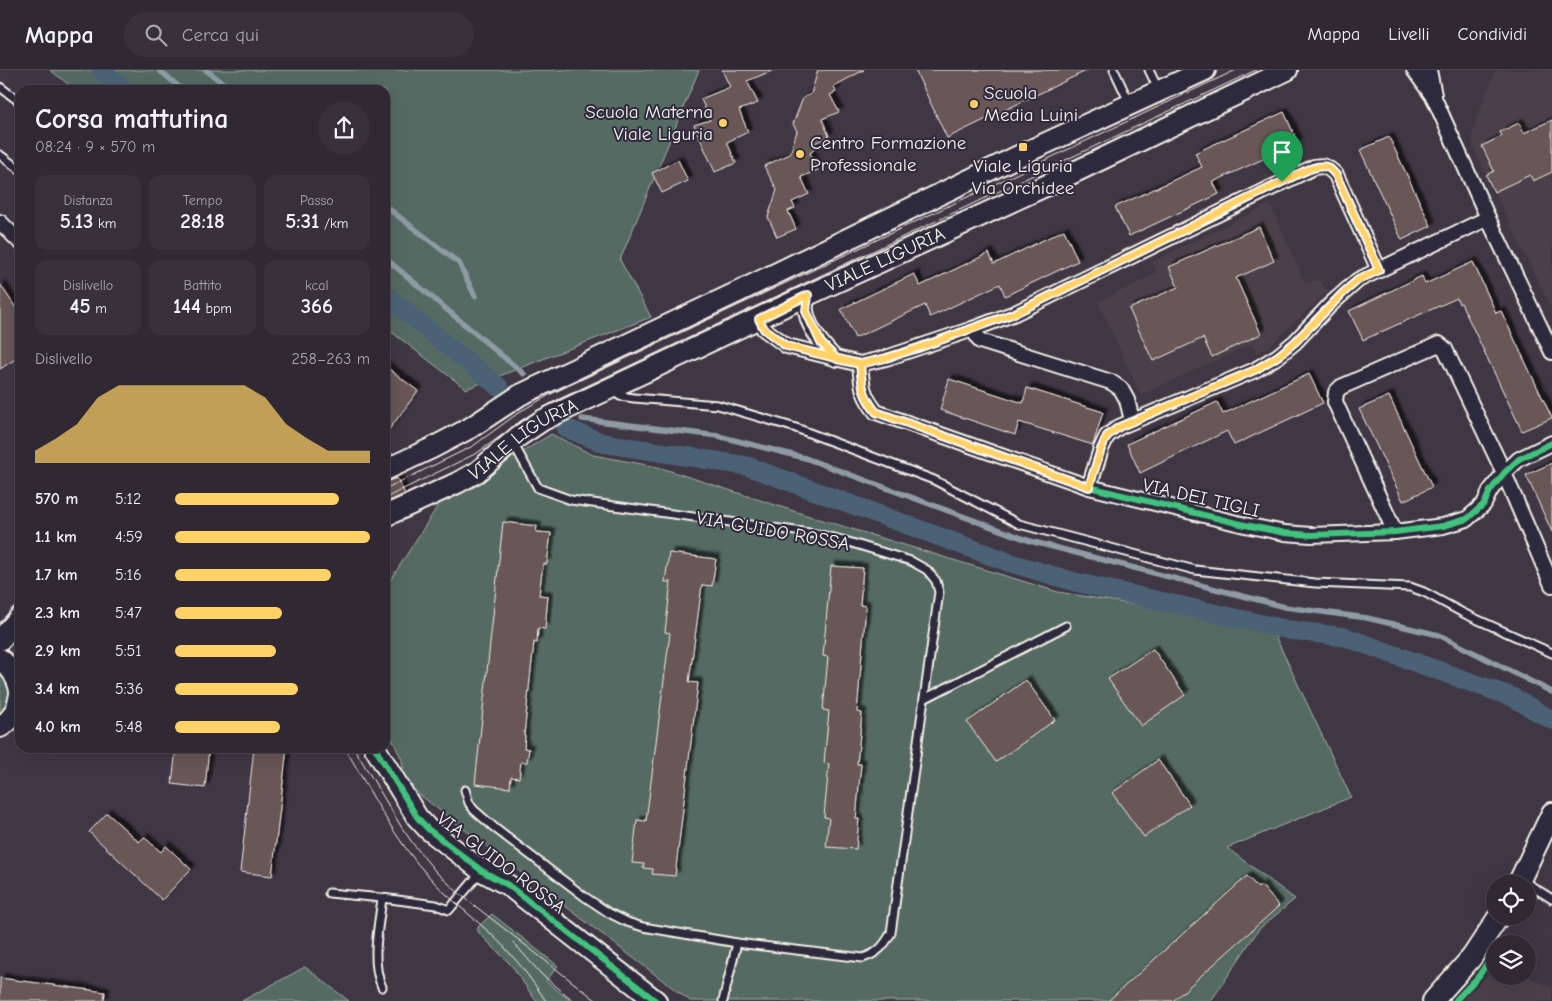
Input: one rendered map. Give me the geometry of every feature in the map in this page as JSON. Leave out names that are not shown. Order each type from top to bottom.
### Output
[{"type":"main road","name":"VIALE LIGURIA","points":[[390,468],[470,428],[529,390],[1205,70]]},
{"type":"main road","name":"VIALE LIGURIA","points":[[390,514],[477,472],[513,441],[544,420],[808,295],[1056,181],[1287,70]]},
{"type":"main road","points":[[390,521],[411,504]]},
{"type":"main road","points":[[0,640],[15,623]]},
{"type":"main road","points":[[0,659],[10,667],[15,675]]},
{"type":"main road","name":"VIA GUIDO ROSSA","points":[[378,753],[417,817],[428,829],[482,871],[508,885],[656,1001]]},
{"type":"main road","points":[[1526,875],[1552,813]]},
{"type":"main road","points":[[1433,1001],[1472,957],[1494,925]]},
{"type":"street","points":[[1414,70],[1434,98],[1488,218],[1552,352]]},
{"type":"street","points":[[1429,70],[1434,98]]},
{"type":"street","points":[[759,319],[764,329],[786,346],[860,364],[886,358],[1015,313],[1314,167],[1322,166],[1329,167],[1336,175],[1379,270]]},
{"type":"street","points":[[1089,487],[1107,436],[1119,427],[1255,370],[1278,356],[1295,342],[1358,280],[1488,218]]},
{"type":"street","points":[[0,222],[15,236]]},
{"type":"street","points":[[808,295],[806,311],[813,328],[821,343],[837,359]]},
{"type":"street","points":[[973,329],[980,341],[1111,382],[1121,389],[1127,400],[1132,420]]},
{"type":"street","points":[[1395,532],[1335,402],[1336,392],[1341,387],[1439,344],[1445,349],[1504,473],[1552,585]]},
{"type":"street","name":"VIA DEI TIGLI","points":[[860,364],[862,390],[876,412],[1089,487],[1245,525],[1286,533],[1310,535],[1395,532],[1443,526],[1467,519],[1484,504],[1490,491],[1504,473],[1519,459],[1552,444]]},
{"type":"lane","points":[[1114,70],[1130,105]]},
{"type":"lane","points":[[1149,70],[1159,91]]},
{"type":"lane","points":[[0,87],[15,98]]},
{"type":"lane","points":[[0,155],[15,166]]},
{"type":"lane","points":[[610,389],[620,396],[718,405],[796,428],[934,480],[1019,524],[1195,570],[1314,583],[1410,587],[1552,653]]},
{"type":"lane","name":"VIA GUIDO ROSSA","points":[[465,790],[469,803],[474,810],[496,829],[585,897],[627,922],[643,927],[737,943],[863,958],[874,954],[884,946],[891,932],[939,592],[936,581],[927,570],[911,561],[816,534],[571,500],[538,488],[513,441]]},
{"type":"lane","points":[[924,699],[1066,626]]},
{"type":"lane","points":[[329,893],[436,904],[449,910],[482,871]]},
{"type":"lane","points":[[1536,890],[1552,899]]},
{"type":"lane","points":[[382,898],[377,939],[376,974],[382,987]]},
{"type":"lane","points":[[723,1001],[737,943]]},
{"type":"shaded area","points":[[1496,70],[1552,70],[1552,310],[1475,151],[1472,138],[1477,117]]},
{"type":"shaded area","points":[[1270,204],[1305,283],[1318,280],[1328,291],[1267,348],[1258,353],[1251,344],[1141,395],[1098,302],[1157,273],[1152,262]]},
{"type":"shaded area","points":[[1486,977],[1486,985],[1536,985],[1536,981],[1552,988],[1552,1001],[1462,1001]]},
{"type":"green space","points":[[50,70],[699,70],[620,260],[651,317],[466,389],[390,331],[390,85],[70,85]]},
{"type":"green space","points":[[551,434],[593,455],[658,467],[806,515],[1058,592],[1271,627],[1351,797],[1227,848],[1295,899],[1259,929],[1211,1001],[690,1001],[405,783],[402,760],[390,735],[390,581],[439,504]]},
{"type":"green space","points":[[0,673],[7,682],[9,693],[4,709],[0,714]]},
{"type":"green space","points":[[492,914],[558,966],[546,981],[571,1001],[536,1001],[512,966],[478,932],[478,927]]},
{"type":"green space","points":[[305,967],[349,1001],[242,1001]]},
{"type":"building","name":"Scuola Materna Viale Liguria","points":[[722,70],[774,70],[747,81],[758,103],[739,110],[748,132],[727,142],[736,163],[715,172],[694,125],[710,120],[701,99],[730,87]]},
{"type":"building","name":"Centro Formazione Professionale","points":[[818,70],[864,70],[834,86],[836,92],[830,95],[839,112],[822,119],[829,136],[813,144],[815,149],[810,153],[818,170],[801,177],[809,194],[792,202],[795,208],[788,211],[796,229],[777,237],[768,217],[777,190],[764,166],[790,154],[797,131],[793,124],[803,98],[811,94]]},
{"type":"building","name":"Scuola Media Luini","points":[[915,70],[1088,70],[947,138]]},
{"type":"building","points":[[1284,112],[1298,143],[1213,182],[1219,194],[1129,236],[1115,207],[1202,167],[1195,153]]},
{"type":"building","points":[[1552,120],[1552,172],[1533,181],[1530,175],[1494,192],[1486,175],[1494,171],[1482,146],[1502,136],[1500,132],[1519,123],[1524,133]]},
{"type":"building","points":[[1389,137],[1431,226],[1402,240],[1360,150]]},
{"type":"building","points":[[678,160],[688,181],[662,193],[652,173]]},
{"type":"building","points":[[1259,227],[1274,261],[1236,278],[1261,334],[1212,357],[1203,338],[1153,361],[1129,309],[1178,287],[1169,267]]},
{"type":"building","points":[[1064,230],[1078,261],[1005,296],[1000,284],[930,317],[925,305],[855,338],[841,309],[914,274],[920,286],[989,253],[994,264]]},
{"type":"building","points":[[1473,262],[1496,313],[1501,311],[1552,418],[1522,431],[1457,298],[1363,340],[1349,311],[1422,276],[1425,284]]},
{"type":"building","points":[[0,284],[15,306],[15,359],[0,369]]},
{"type":"building","points":[[390,370],[418,391],[390,428]]},
{"type":"building","points":[[1309,374],[1323,403],[1234,445],[1227,431],[1140,473],[1127,444],[1217,402],[1223,414]]},
{"type":"building","points":[[949,379],[1023,403],[1027,388],[1103,412],[1093,445],[1019,422],[1015,435],[940,410]]},
{"type":"building","points":[[1389,396],[1432,487],[1403,501],[1359,409]]},
{"type":"building","points":[[1552,463],[1552,532],[1526,475]]},
{"type":"building","points":[[397,478],[405,494],[390,501],[390,480]]},
{"type":"building","points":[[503,522],[537,526],[536,532],[551,533],[547,564],[543,564],[539,595],[548,596],[545,629],[538,628],[537,643],[534,642],[524,735],[524,748],[529,749],[527,762],[521,762],[519,778],[511,777],[510,788],[475,784]]},
{"type":"building","points":[[669,553],[716,559],[712,586],[702,585],[689,682],[698,683],[675,876],[652,874],[653,869],[643,868],[644,864],[632,863],[637,820],[646,821],[670,633],[665,632],[671,582],[665,582]]},
{"type":"building","points":[[831,566],[863,568],[860,605],[866,606],[857,712],[862,713],[857,764],[861,764],[856,819],[859,819],[856,849],[826,847],[829,818],[824,817],[829,764],[824,763],[829,711],[823,710],[828,657],[823,656]]},
{"type":"building","points":[[1153,649],[1185,695],[1141,726],[1108,679]]},
{"type":"building","points":[[1026,680],[1055,720],[996,762],[967,722]]},
{"type":"building","points":[[175,753],[208,753],[205,788],[172,784]]},
{"type":"building","points":[[253,753],[286,753],[272,876],[240,872]]},
{"type":"building","points":[[1158,760],[1190,805],[1144,837],[1112,793]]},
{"type":"building","points":[[107,813],[139,842],[144,837],[161,852],[166,846],[191,869],[162,900],[89,832]]},
{"type":"building","points":[[1247,876],[1258,888],[1261,885],[1279,906],[1173,1001],[1108,1001]]},
{"type":"building","points":[[0,978],[105,992],[104,1001],[0,1001]]},
{"type":"waterway","points":[[101,70],[119,85]]},
{"type":"waterway","points":[[159,70],[177,85]]},
{"type":"waterway","points":[[206,70],[226,85]]},
{"type":"waterway","points":[[390,210],[459,263],[475,296]]},
{"type":"waterway","points":[[390,262],[524,374]]},
{"type":"waterway","points":[[390,299],[499,387]]},
{"type":"waterway","points":[[582,419],[718,436],[805,458],[1030,541],[1285,607],[1367,618],[1439,635],[1552,692]]},
{"type":"waterway","points":[[566,428],[603,443],[747,466],[1011,563],[1075,582],[1289,630],[1345,637],[1512,697],[1552,720]]},
{"type":"tram line","points":[[390,487],[473,446],[521,411],[551,394],[1236,70]]},
{"type":"tram line","points":[[390,496],[477,453],[533,413],[555,401],[1256,70]]},
{"type":"tram line","points":[[348,753],[384,816],[406,849],[440,888],[506,949],[546,1001]]},
{"type":"tram line","points":[[357,753],[402,828],[436,872],[461,895],[597,1001]]},
{"type":"tram line","points":[[513,942],[541,974],[574,1001]]},
{"type":"cycle path","points":[[759,319],[764,329],[787,346],[860,364],[886,358],[1015,313],[1318,166],[1326,167],[1336,175],[1379,270]]},
{"type":"cycle path","points":[[860,364],[864,390],[876,412],[1089,487],[1285,533],[1311,535],[1395,532],[1443,526],[1467,519],[1484,504],[1490,491],[1504,473],[1519,459],[1552,443]]},
{"type":"cycle path","points":[[378,753],[417,817],[428,829],[482,871],[508,885],[656,1001]]},
{"type":"cycle path","points":[[1455,1001],[1478,977],[1486,965]]},
{"type":"place","name":"Scuola Media Luini","points":[[974,104]]},
{"type":"place","name":"Scuola Materna Viale Liguria","points":[[723,123]]},
{"type":"place","name":"Viale Liguria Via Orchidee","points":[[1023,147]]},
{"type":"place","name":"Centro Formazione Professionale","points":[[800,154]]},
{"type":"route","points":[[1282,182],[1015,313],[886,358],[860,364],[837,359],[786,346],[764,329],[759,319],[808,295],[806,311],[821,343],[837,359],[860,364],[862,390],[876,412],[1089,487],[1107,436],[1119,427],[1255,370],[1278,356],[1295,342],[1331,304],[1358,280],[1379,270],[1336,175],[1329,167],[1314,167],[1282,182]]}]
